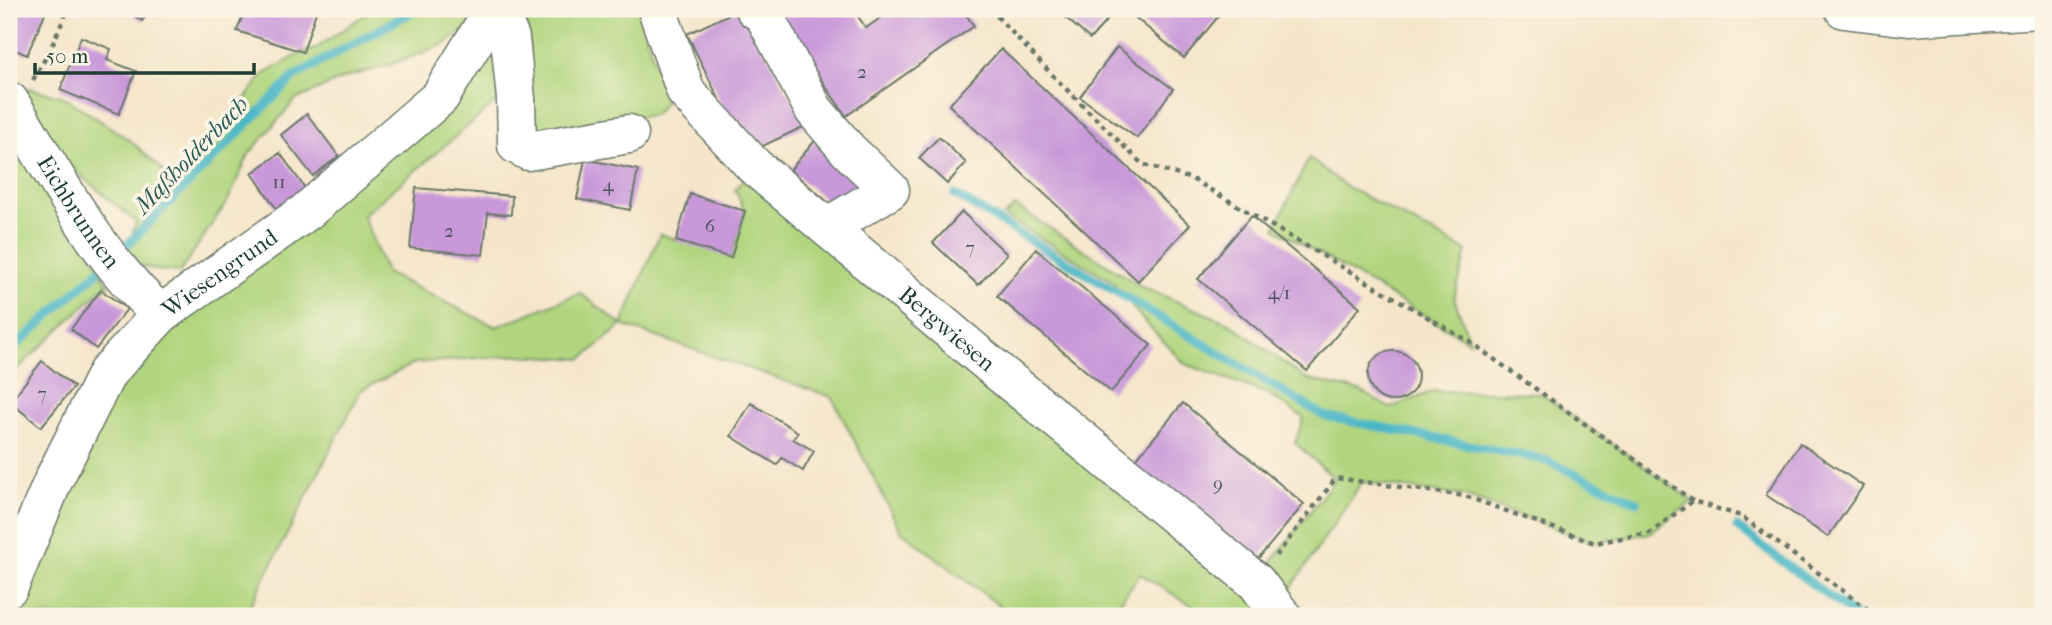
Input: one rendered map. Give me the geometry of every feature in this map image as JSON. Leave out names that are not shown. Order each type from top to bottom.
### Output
[{"type":"street","points":[[495,9],[510,38],[517,145],[528,151],[629,134]]},
{"type":"street","name":"Wiesengrund","points":[[9,587],[53,481],[107,373],[149,303],[306,212],[440,97],[495,9]]},
{"type":"street","name":"Bergwiesen","points":[[657,9],[686,92],[754,166],[1000,373],[1256,582],[1282,616]]},
{"type":"street","points":[[755,9],[764,15],[814,110],[848,150],[890,190],[827,227]]},
{"type":"street","points":[[1844,9],[1909,17],[2040,9]]},
{"type":"street","name":"Eichbrunnen","points":[[12,106],[92,232],[149,303]]},
{"type":"path","points":[[12,106],[50,50],[68,9]]},
{"type":"path","points":[[990,9],[1142,164],[1192,179],[1470,342],[1693,501],[1741,516],[1877,616]]},
{"type":"path","points":[[1256,582],[1336,478],[1465,495],[1595,543],[1649,533],[1693,501]]},
{"type":"green space","points":[[373,9],[492,9],[445,44],[344,78],[295,100],[249,154],[228,200],[180,272],[157,270],[124,261],[136,222],[27,130],[109,286],[101,290],[9,377],[9,133],[15,111],[28,88],[64,97],[131,141],[170,177],[229,120],[263,75],[303,52],[315,49]]},
{"type":"green space","points":[[494,9],[514,87],[363,215],[386,273],[496,327],[580,293],[622,325],[582,359],[519,355],[415,363],[361,390],[245,616],[9,616],[9,587],[107,373],[440,97]]},
{"type":"green space","points":[[526,9],[638,9],[666,100],[654,115],[534,130]]},
{"type":"green space","points":[[1309,158],[1345,186],[1467,251],[1454,298],[1470,342],[1275,228]]},
{"type":"green space","points":[[754,166],[1257,581],[1335,479],[1295,443],[1304,418],[1268,394],[1185,364],[1143,320],[1113,282],[1004,216],[1015,206],[1144,288],[1231,324],[1306,379],[1360,391],[1390,408],[1434,391],[1540,393],[1693,501],[1649,533],[1595,543],[1465,496],[1362,482],[1286,596],[1304,616],[1209,616],[1140,574],[1110,616],[1013,616],[901,531],[832,397],[622,325],[660,234],[731,257],[745,211],[735,190]]},
{"type":"building","points":[[9,9],[47,9],[27,55],[9,47]]},
{"type":"building","points":[[125,9],[151,9],[142,21]]},
{"type":"building","points":[[245,9],[317,9],[303,52],[237,31]]},
{"type":"building","points":[[740,9],[807,125],[746,154],[687,34]]},
{"type":"building","points":[[773,9],[853,9],[866,28],[893,9],[962,9],[974,26],[846,116]]},
{"type":"building","points":[[1056,9],[1117,9],[1090,39]]},
{"type":"building","points":[[1135,9],[1217,9],[1222,12],[1184,58],[1131,14]]},
{"type":"building","points":[[81,37],[111,49],[107,60],[136,71],[119,114],[60,90]]},
{"type":"building","points":[[1117,47],[1173,89],[1137,138],[1080,97]]},
{"type":"building","points":[[1001,49],[1190,225],[1138,281],[949,105]]},
{"type":"building","points":[[307,114],[339,156],[313,176],[281,135]]},
{"type":"building","points":[[819,136],[870,179],[841,213],[790,170]]},
{"type":"building","points":[[939,137],[966,163],[947,184],[919,158]]},
{"type":"building","points":[[280,153],[307,191],[278,211],[252,173]]},
{"type":"building","points":[[585,159],[638,170],[630,210],[577,199]]},
{"type":"building","points":[[416,188],[512,196],[511,215],[488,213],[483,255],[410,248]]},
{"type":"building","points":[[690,194],[745,211],[731,258],[676,241]]},
{"type":"building","points":[[962,212],[1007,254],[978,285],[933,243]]},
{"type":"building","points":[[1251,216],[1360,307],[1307,371],[1198,279]]},
{"type":"building","points":[[1036,249],[1151,345],[1111,392],[997,296]]},
{"type":"building","points":[[101,290],[127,309],[96,349],[71,329]]},
{"type":"building","points":[[1393,351],[1411,358],[1418,376],[1411,394],[1393,401],[1375,394],[1368,376],[1375,358]]},
{"type":"building","points":[[42,361],[74,387],[41,427],[10,402]]},
{"type":"building","points":[[751,403],[798,432],[793,439],[814,451],[803,471],[782,458],[777,465],[731,436]]},
{"type":"building","points":[[1183,403],[1304,504],[1252,566],[1131,465]]},
{"type":"building","points":[[1800,443],[1863,486],[1828,537],[1766,495]]},
{"type":"waterway","name":"Maßholderbach","points":[[118,254],[295,76],[417,9]]},
{"type":"waterway","points":[[955,195],[1324,416],[1545,460],[1637,502]]},
{"type":"waterway","name":"Maßholderbach","points":[[9,352],[105,265]]},
{"type":"waterway","points":[[1737,527],[1855,616]]}]
